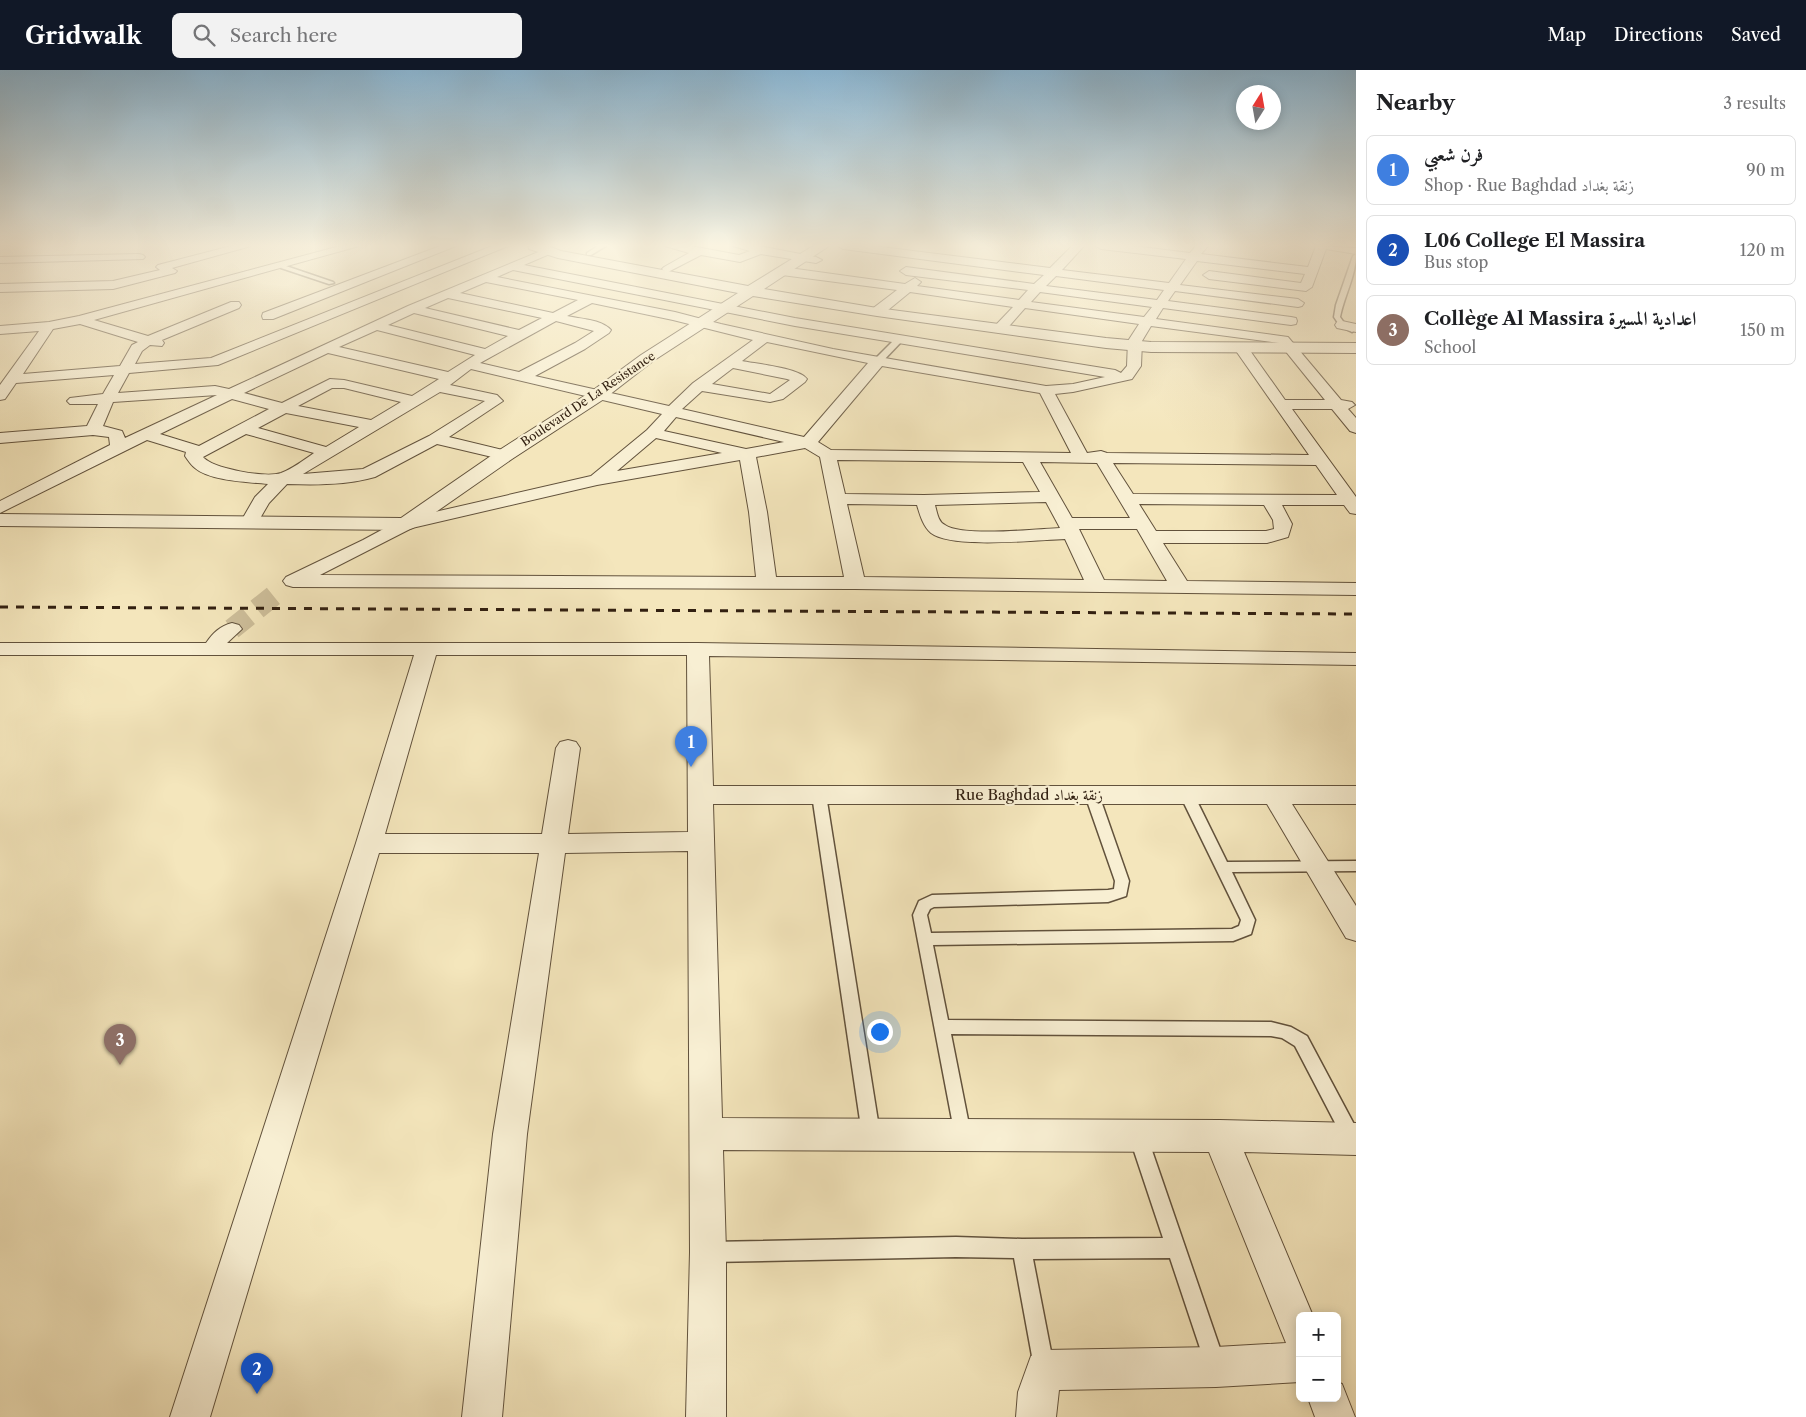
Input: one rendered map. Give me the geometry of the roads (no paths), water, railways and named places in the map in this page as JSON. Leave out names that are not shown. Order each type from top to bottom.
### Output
[{"type":"street","points":[[0,330],[49,326],[121,309]]},
{"type":"street","points":[[93,430],[134,351],[148,340],[232,309]]},
{"type":"street","points":[[148,435],[192,448],[194,460],[202,467],[224,474],[281,480],[349,477],[369,474],[435,439],[495,401],[492,398],[326,340],[254,310],[257,309]]},
{"type":"street","points":[[268,316],[287,309]]},
{"type":"street","points":[[12,379],[212,362],[346,309]]},
{"type":"street","points":[[0,508],[119,447],[268,377],[326,340],[375,326],[412,309],[522,335]]},
{"type":"street","points":[[514,309],[595,326],[604,330],[580,346],[520,377]]},
{"type":"street","points":[[249,523],[261,500],[281,480],[415,401],[470,365],[572,309]]},
{"type":"street","points":[[635,309],[878,361],[1046,390],[1073,388],[1115,376],[1134,366],[1135,344],[1156,309]]},
{"type":"street","name":"Boulevard De La Resistance","points":[[406,524],[598,395],[720,309]]},
{"type":"street","points":[[726,309],[1115,376]]},
{"type":"street","points":[[881,309],[1135,344],[1241,348],[1286,344]]},
{"type":"street","points":[[1001,326],[1017,309]]},
{"type":"street","points":[[1056,309],[1286,344],[1356,348]]},
{"type":"street","points":[[1197,309],[1291,321]]},
{"type":"street","points":[[1286,344],[1296,309]]},
{"type":"street","points":[[80,320],[231,367]]},
{"type":"street","points":[[0,396],[49,326]]},
{"type":"street","points":[[375,326],[489,354]]},
{"type":"street","points":[[597,480],[653,433],[671,411],[698,386],[764,338]]},
{"type":"street","points":[[1286,344],[1356,428]]},
{"type":"street","points":[[1241,348],[1352,505]]},
{"type":"street","points":[[9,362],[26,360]]},
{"type":"street","points":[[0,520],[406,524],[597,480],[808,443],[878,361]]},
{"type":"street","points":[[698,386],[774,398],[800,379],[791,375],[729,363]]},
{"type":"street","points":[[470,365],[808,443],[828,455],[1101,456],[1320,460]]},
{"type":"street","points":[[249,372],[268,377]]},
{"type":"street","points":[[193,456],[285,408],[324,385],[336,383],[415,401]]},
{"type":"street","points":[[75,401],[218,390],[229,395],[285,408],[374,425]]},
{"type":"street","points":[[1046,390],[1080,456]]},
{"type":"street","points":[[1282,404],[1356,405]]},
{"type":"street","points":[[246,429],[327,452]]},
{"type":"street","points":[[0,438],[106,430],[116,434],[119,447]]},
{"type":"street","points":[[653,433],[748,454]]},
{"type":"street","points":[[435,439],[505,456]]},
{"type":"street","points":[[748,454],[767,583]]},
{"type":"street","points":[[828,455],[855,583]]},
{"type":"street","points":[[1028,456],[1069,528],[1096,586]]},
{"type":"street","points":[[1101,456],[1181,587]]},
{"type":"street","points":[[838,499],[924,500],[1051,497]]},
{"type":"street","points":[[1127,499],[1269,500],[1352,505]]},
{"type":"street","points":[[924,500],[933,525],[947,534],[1019,535],[1069,528],[1267,537],[1281,533],[1284,527],[1284,521],[1269,500]]},
{"type":"street","points":[[406,524],[288,585],[855,583],[1356,589]]},
{"type":"street","points":[[212,650],[232,629]]},
{"type":"street","points":[[190,1417],[369,843],[426,648]]},
{"type":"street","points":[[0,650],[698,649],[1221,659],[1356,659]]},
{"type":"street","points":[[698,649],[708,1252],[706,1417]]},
{"type":"street","points":[[482,1417],[510,1134],[568,748]]},
{"type":"street","name":"Rue Baghdad زنقة بغداد","points":[[701,795],[1356,796]]},
{"type":"street","points":[[1274,795],[1356,930]]},
{"type":"street","points":[[369,843],[554,844],[700,841]]},
{"type":"street","points":[[705,1134],[1220,1136],[1354,1139]]},
{"type":"street","points":[[1220,1136],[1296,1320]]},
{"type":"street","points":[[1036,1417],[1038,1392],[1045,1370],[1216,1367],[1296,1362]]},
{"type":"street","points":[[1329,1402],[1335,1417]]},
{"type":"lane","points":[[1338,309],[1337,317],[1352,329]]},
{"type":"lane","points":[[878,361],[899,340]]},
{"type":"lane","points":[[819,795],[871,1134]]},
{"type":"lane","points":[[962,1135],[920,915],[924,905],[932,901],[1108,896],[1121,892],[1122,881],[1092,795]]},
{"type":"lane","points":[[925,939],[1233,935],[1246,930],[1248,920],[1187,795]]},
{"type":"lane","points":[[1222,867],[1356,866]]},
{"type":"lane","points":[[942,1027],[1271,1029],[1285,1032],[1301,1041],[1354,1139]]},
{"type":"lane","points":[[1138,1136],[1216,1367]]},
{"type":"lane","points":[[708,1252],[956,1247],[1022,1249],[1176,1248]]},
{"type":"lane","points":[[1022,1249],[1045,1370]]},
{"type":"tunnel","points":[[232,629],[282,589]]},
{"type":"railway","points":[[0,607],[1356,614]]},
{"type":"place","name":"فرن شعبي","points":[[691,767]]},
{"type":"place","name":"Collège Al Massira اعدادية المسيرة","points":[[120,1065]]},
{"type":"place","name":"L06 College El Massira","points":[[257,1394]]}]
